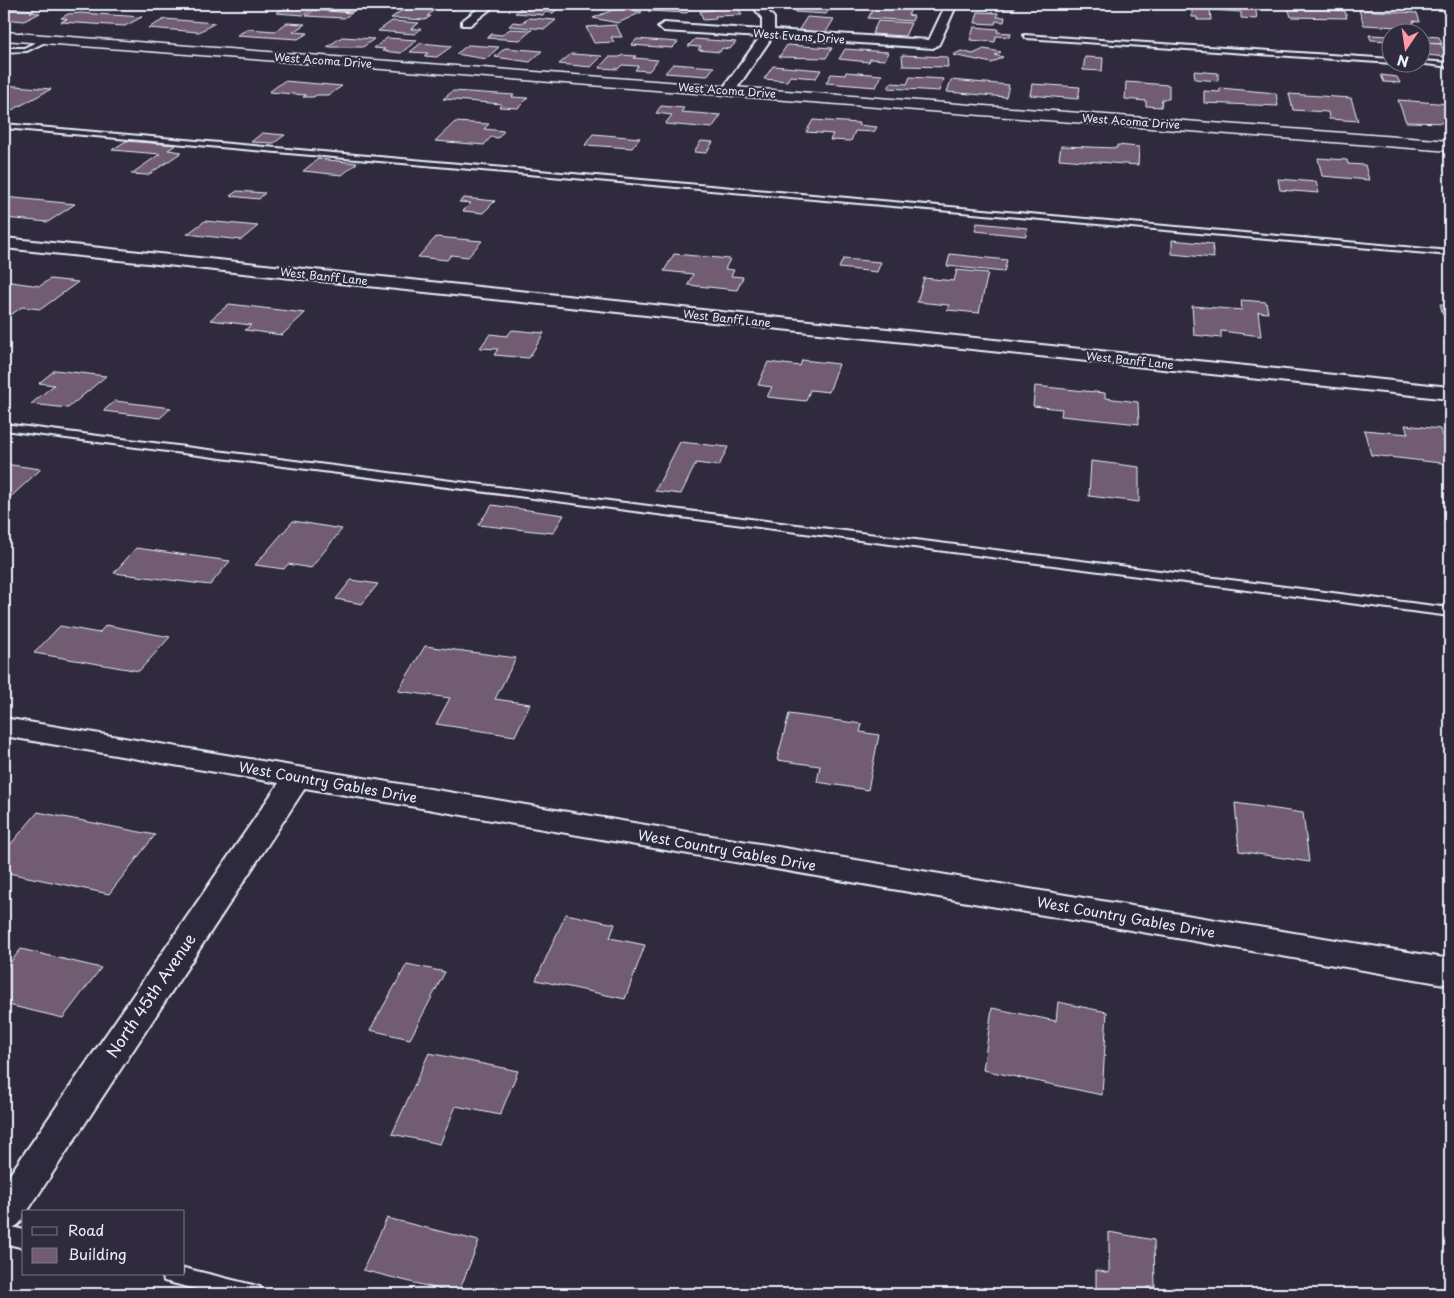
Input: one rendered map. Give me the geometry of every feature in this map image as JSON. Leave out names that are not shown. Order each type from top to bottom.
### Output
[{"type":"street","points":[[466,23],[491,4]]},
{"type":"street","points":[[728,91],[768,34],[768,18],[756,4]]},
{"type":"street","name":"West Evans Drive","points":[[664,27],[933,44],[951,4]]},
{"type":"street","points":[[1426,4],[1450,5]]},
{"type":"street","name":"West Acoma Drive","points":[[4,36],[1450,146]]},
{"type":"street","name":"West Banff Lane","points":[[4,243],[1450,393]]},
{"type":"street","name":"West Country Gables Drive","points":[[4,727],[1450,972]]},
{"type":"street","name":"North 45th Avenue","points":[[4,1214],[298,777]]},
{"type":"lane","points":[[1026,36],[1382,60]]},
{"type":"lane","points":[[4,50],[25,50],[47,39]]},
{"type":"lane","points":[[1432,64],[1450,65]]},
{"type":"lane","points":[[4,126],[1450,253]]},
{"type":"lane","points":[[4,427],[1450,612]]},
{"type":"lane","points":[[4,1234],[22,1238]]},
{"type":"lane","points":[[179,1276],[253,1294]]},
{"type":"building","points":[[291,4],[315,4],[312,6],[322,4],[366,5],[352,12],[312,9],[304,15],[276,13]]},
{"type":"building","points":[[418,4],[461,4],[454,9],[414,7]]},
{"type":"building","points":[[522,4],[561,6],[553,13],[545,12],[543,15],[515,13],[522,7],[518,7]]},
{"type":"building","points":[[654,4],[692,7],[687,13],[648,11]]},
{"type":"building","points":[[801,4],[833,4],[826,14],[795,12]]},
{"type":"building","points":[[978,4],[1016,4],[1014,9],[977,7]]},
{"type":"building","points":[[1171,4],[1172,8],[1131,5]]},
{"type":"building","points":[[1192,4],[1255,4],[1257,19],[1241,18],[1241,12],[1210,10],[1211,20],[1197,20],[1197,17],[1192,17]]},
{"type":"building","points":[[875,6],[912,8],[908,15],[914,16],[912,21],[868,18]]},
{"type":"building","points":[[1297,6],[1345,11],[1347,18],[1291,17],[1288,7],[1298,8]]},
{"type":"building","points":[[738,7],[742,15],[715,16],[716,19],[703,20],[700,11],[712,10],[711,8]]},
{"type":"building","points":[[4,8],[35,10],[30,12],[40,13],[24,21],[4,19]]},
{"type":"building","points":[[617,8],[642,12],[618,23],[593,18]]},
{"type":"building","points":[[410,9],[434,10],[427,16],[431,16],[425,20],[391,18],[401,11]]},
{"type":"building","points":[[314,10],[352,13],[344,18],[306,16]]},
{"type":"building","points":[[1359,10],[1417,13],[1420,22],[1382,22],[1382,26],[1364,25]]},
{"type":"building","points":[[978,12],[998,13],[997,17],[1005,17],[1004,22],[996,21],[995,24],[975,23]]},
{"type":"building","points":[[81,13],[142,17],[125,26],[61,22],[67,19],[61,18],[68,14]]},
{"type":"building","points":[[807,17],[834,19],[826,32],[798,31]]},
{"type":"building","points":[[529,18],[556,20],[545,29],[509,26],[513,22],[522,23]]},
{"type":"building","points":[[165,19],[215,23],[199,32],[148,28]]},
{"type":"building","points":[[392,21],[419,23],[411,29],[421,29],[415,34],[378,31]]},
{"type":"building","points":[[878,21],[911,23],[905,36],[872,34]]},
{"type":"building","points":[[287,23],[305,24],[293,32],[308,33],[298,39],[237,35],[248,29],[275,31]]},
{"type":"building","points":[[616,25],[622,37],[611,37],[614,42],[594,43],[586,27]]},
{"type":"building","points":[[974,27],[998,29],[997,32],[1011,33],[1010,37],[996,36],[995,42],[970,40]]},
{"type":"building","points":[[510,29],[532,30],[520,40],[487,38],[492,34],[502,35]]},
{"type":"building","points":[[1369,35],[1382,36],[1382,41],[1371,40]]},
{"type":"building","points":[[1432,36],[1439,37],[1442,44],[1432,43]]},
{"type":"building","points":[[342,37],[374,39],[363,47],[327,47]]},
{"type":"building","points":[[387,38],[417,40],[401,53],[374,48]]},
{"type":"building","points":[[637,39],[678,42],[672,48],[631,45]]},
{"type":"building","points":[[695,39],[736,42],[730,49],[722,48],[720,52],[698,50],[701,47],[688,46]]},
{"type":"building","points":[[421,43],[452,46],[437,57],[424,56],[428,53],[410,52]]},
{"type":"building","points":[[1432,44],[1441,44],[1447,57],[1432,56]]},
{"type":"building","points":[[468,45],[499,47],[486,59],[456,54]]},
{"type":"building","points":[[787,45],[832,48],[826,58],[779,57]]},
{"type":"building","points":[[505,48],[542,51],[530,62],[495,57]]},
{"type":"building","points":[[845,49],[888,52],[885,60],[870,59],[869,62],[839,59]]},
{"type":"building","points":[[984,49],[1001,52],[995,55],[1003,57],[992,63],[953,55],[961,51],[973,54]]},
{"type":"building","points":[[571,54],[602,56],[591,67],[559,64]]},
{"type":"building","points":[[622,55],[658,60],[649,71],[635,70],[638,66],[622,65],[618,69],[599,68],[609,57],[620,57]]},
{"type":"building","points":[[902,55],[947,57],[948,67],[903,66]]},
{"type":"building","points":[[1085,57],[1103,58],[1102,71],[1083,70]]},
{"type":"building","points":[[673,64],[714,67],[707,76],[665,73]]},
{"type":"building","points":[[773,66],[821,70],[816,78],[790,76],[787,81],[764,79]]},
{"type":"building","points":[[1194,71],[1218,73],[1218,81],[1195,79]]},
{"type":"building","points":[[846,72],[882,75],[876,87],[826,83],[831,74],[845,75]]},
{"type":"building","points":[[1381,75],[1397,77],[1400,83],[1384,82]]},
{"type":"building","points":[[910,77],[943,79],[939,91],[888,88],[891,83],[907,84]]},
{"type":"building","points":[[951,80],[1009,85],[1006,97],[947,92]]},
{"type":"building","points":[[284,81],[342,86],[329,95],[313,97],[269,92]]},
{"type":"building","points":[[1126,82],[1169,85],[1169,99],[1162,99],[1161,107],[1146,106],[1146,101],[1125,99]]},
{"type":"building","points":[[1032,84],[1080,87],[1078,99],[1030,95]]},
{"type":"building","points":[[4,85],[51,89],[5,114]]},
{"type":"building","points":[[1220,88],[1276,93],[1278,106],[1204,103],[1204,91],[1220,92]]},
{"type":"building","points":[[453,91],[514,95],[512,97],[528,98],[518,108],[499,107],[502,104],[443,99]]},
{"type":"building","points":[[1289,94],[1351,98],[1358,121],[1329,119],[1328,112],[1293,110]]},
{"type":"building","points":[[1398,100],[1450,104],[1450,123],[1406,122]]},
{"type":"building","points":[[661,106],[684,108],[681,112],[721,115],[712,128],[665,124],[672,115],[656,113]]},
{"type":"building","points":[[813,120],[859,123],[858,125],[877,127],[874,132],[855,131],[851,141],[830,140],[833,134],[806,132]]},
{"type":"building","points":[[455,122],[489,124],[484,129],[504,131],[498,138],[491,137],[484,145],[435,141]]},
{"type":"building","points":[[262,133],[285,135],[274,143],[251,142]]},
{"type":"building","points":[[593,134],[640,138],[632,148],[585,145]]},
{"type":"building","points":[[126,141],[176,145],[168,150],[182,152],[148,175],[131,174],[160,154],[112,150]]},
{"type":"building","points":[[701,141],[713,142],[706,153],[694,152]]},
{"type":"building","points":[[1117,145],[1139,147],[1138,165],[1059,159],[1061,146],[1117,148]]},
{"type":"building","points":[[1318,158],[1347,160],[1348,164],[1365,165],[1369,180],[1322,176]]},
{"type":"building","points":[[318,159],[357,163],[342,175],[303,171]]},
{"type":"building","points":[[1278,179],[1316,182],[1319,193],[1280,190]]},
{"type":"building","points":[[237,191],[265,193],[259,199],[230,196]]},
{"type":"building","points":[[4,197],[75,204],[48,222],[4,218]]},
{"type":"building","points":[[464,198],[495,201],[483,213],[463,211],[471,203],[459,202]]},
{"type":"building","points":[[205,221],[258,226],[241,240],[187,234]]},
{"type":"building","points":[[977,223],[1027,228],[1026,236],[975,231]]},
{"type":"building","points":[[436,237],[482,241],[468,257],[451,255],[447,260],[418,257]]},
{"type":"building","points":[[1172,240],[1212,244],[1214,258],[1172,254]]},
{"type":"building","points":[[674,254],[730,259],[725,269],[734,270],[731,276],[743,277],[737,290],[688,285],[693,274],[664,271]]},
{"type":"building","points":[[950,254],[1007,260],[1004,272],[947,266]]},
{"type":"building","points":[[843,259],[881,262],[877,272],[839,268]]},
{"type":"building","points":[[957,270],[988,273],[979,313],[947,310],[949,305],[917,302],[924,278],[954,281]]},
{"type":"building","points":[[50,279],[78,282],[41,309],[22,307],[12,314],[4,313],[4,281],[40,286]]},
{"type":"building","points":[[1241,300],[1266,302],[1268,313],[1258,312],[1261,336],[1221,331],[1221,338],[1194,335],[1192,306],[1242,310]]},
{"type":"building","points":[[229,304],[305,313],[282,335],[245,330],[251,325],[210,320]]},
{"type":"building","points":[[1440,304],[1450,305],[1450,316],[1443,315]]},
{"type":"building","points":[[512,330],[544,333],[529,358],[494,355],[498,349],[480,348],[490,334],[507,336]]},
{"type":"building","points":[[802,360],[839,364],[829,392],[810,390],[806,401],[767,397],[772,387],[758,385],[768,362],[800,366]]},
{"type":"building","points":[[55,370],[106,376],[68,408],[31,404],[54,385],[39,383]]},
{"type":"building","points":[[1035,386],[1105,393],[1105,398],[1138,402],[1139,424],[1061,416],[1062,409],[1033,406]]},
{"type":"building","points":[[115,401],[171,408],[160,418],[103,411]]},
{"type":"building","points":[[1405,425],[1440,429],[1450,464],[1371,455],[1364,430],[1408,434]]},
{"type":"building","points":[[680,442],[728,447],[719,466],[696,463],[681,494],[655,491]]},
{"type":"building","points":[[1091,461],[1139,467],[1139,502],[1089,496]]},
{"type":"building","points":[[4,464],[41,469],[4,503]]},
{"type":"building","points":[[492,505],[564,515],[553,533],[478,525]]},
{"type":"building","points":[[293,521],[342,529],[311,568],[288,564],[284,569],[255,565]]},
{"type":"building","points":[[136,548],[230,561],[210,585],[114,573]]},
{"type":"building","points":[[351,580],[378,584],[362,604],[336,599]]},
{"type":"building","points":[[106,625],[170,637],[139,671],[34,653],[60,626],[99,633]]},
{"type":"building","points":[[425,646],[516,658],[495,699],[530,704],[515,736],[436,724],[450,698],[398,691]]},
{"type":"building","points":[[789,714],[862,724],[860,732],[879,735],[868,790],[817,782],[820,766],[777,760]]},
{"type":"building","points":[[1235,803],[1303,813],[1309,862],[1239,851]]},
{"type":"building","points":[[38,812],[155,835],[109,894],[4,872],[4,852]]},
{"type":"building","points":[[566,914],[615,924],[610,938],[645,945],[625,999],[536,980]]},
{"type":"building","points":[[21,949],[101,968],[63,1018],[4,1004],[4,970]]},
{"type":"building","points":[[407,964],[445,972],[410,1039],[370,1030]]},
{"type":"building","points":[[1058,1002],[1107,1012],[1102,1095],[983,1070],[992,1008],[1056,1021]]},
{"type":"building","points":[[429,1053],[518,1071],[500,1115],[456,1106],[440,1144],[392,1134]]},
{"type":"building","points":[[387,1218],[479,1241],[458,1294],[363,1270]]},
{"type":"building","points":[[1109,1232],[1154,1240],[1155,1287],[1148,1287],[1148,1294],[1096,1294],[1096,1270],[1109,1273]]}]
